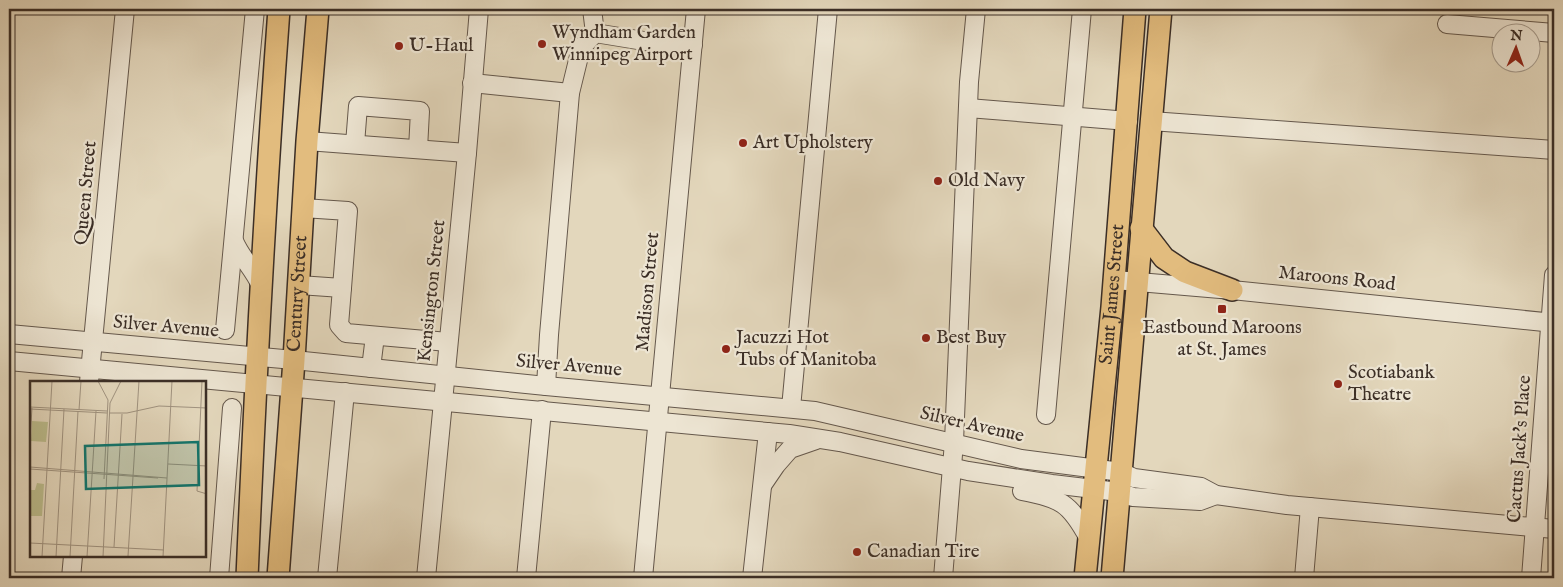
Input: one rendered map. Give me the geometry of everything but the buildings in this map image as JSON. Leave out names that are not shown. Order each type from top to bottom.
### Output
[{"type":"main road","name":"Century Street","points":[[247,578],[257,356],[279,9]]},
{"type":"main road","name":"Century Street","points":[[278,578],[299,285],[307,141],[318,9]]},
{"type":"main road","name":"Saint James Street","points":[[1085,578],[1114,280],[1128,120],[1135,9]]},
{"type":"main road","name":"Saint James Street","points":[[1112,578],[1161,9]]},
{"type":"main road","points":[[1141,228],[1164,258],[1185,272],[1232,290]]},
{"type":"street","name":"Queen Street","points":[[90,375],[124,9]]},
{"type":"street","points":[[226,330],[255,9]]},
{"type":"street","name":"Kensington Street","points":[[426,578],[479,9]]},
{"type":"street","points":[[592,9],[595,33]]},
{"type":"street","name":"Madison Street","points":[[643,578],[696,9]]},
{"type":"street","points":[[791,408],[828,9]]},
{"type":"street","points":[[943,578],[960,469],[954,442],[968,108],[976,9]]},
{"type":"street","points":[[1046,415],[1082,9]]},
{"type":"street","points":[[1447,24],[1554,33]]},
{"type":"street","points":[[595,33],[644,41],[693,45]]},
{"type":"street","points":[[546,386],[570,93],[581,48],[595,33]]},
{"type":"street","points":[[472,83],[570,93]]},
{"type":"street","points":[[355,144],[358,106],[420,111],[418,149]]},
{"type":"street","points":[[968,108],[1128,120]]},
{"type":"street","points":[[1150,121],[1554,150]]},
{"type":"street","points":[[307,141],[467,153]]},
{"type":"street","points":[[303,208],[348,211],[339,325],[346,332],[448,342]]},
{"type":"street","points":[[234,241],[244,260],[253,269],[261,286]]},
{"type":"street","name":"Cactus Jack's Place","points":[[1531,578],[1552,322],[1554,275]]},
{"type":"street","name":"Maroons Road","points":[[1114,280],[1552,322]]},
{"type":"street","points":[[299,285],[342,288]]},
{"type":"street","name":"Silver Avenue","points":[[9,334],[257,356],[546,386],[815,411],[954,442],[1094,479],[1120,482],[1132,497],[1200,501],[1216,495],[1310,507]]},
{"type":"street","points":[[371,368],[375,336]]},
{"type":"street","name":"Silver Avenue","points":[[9,361],[90,375],[201,381]]},
{"type":"street","name":"Silver Avenue","points":[[206,381],[292,387],[768,432],[821,438],[960,469],[1052,484],[1094,479]]},
{"type":"street","points":[[327,578],[345,392]]},
{"type":"street","points":[[218,578],[232,408]]},
{"type":"street","points":[[526,578],[542,410]]},
{"type":"street","points":[[752,578],[768,432]]},
{"type":"street","points":[[761,487],[790,449],[821,438]]},
{"type":"street","points":[[226,491],[232,479],[252,454]]},
{"type":"street","points":[[960,469],[1003,488],[1046,496],[1061,503],[1073,512],[1088,537]]},
{"type":"street","points":[[1304,578],[1310,507],[1554,528]]},
{"type":"street","points":[[70,578],[73,557]]},
{"type":"place","name":"Wyndham Garden Winnipeg Airport","points":[[542,44]]},
{"type":"place","name":"U-Haul","points":[[399,46]]},
{"type":"place","name":"Art Upholstery","points":[[743,143]]},
{"type":"place","name":"Old Navy","points":[[938,181]]},
{"type":"place","name":"Eastbound Maroons at St. James","points":[[1222,309]]},
{"type":"place","name":"Best Buy","points":[[926,338]]},
{"type":"place","name":"Jacuzzi Hot Tubs of Manitoba","points":[[726,349]]},
{"type":"place","name":"Scotiabank Theatre","points":[[1338,384]]},
{"type":"place","name":"Canadian Tire","points":[[857,552]]}]
